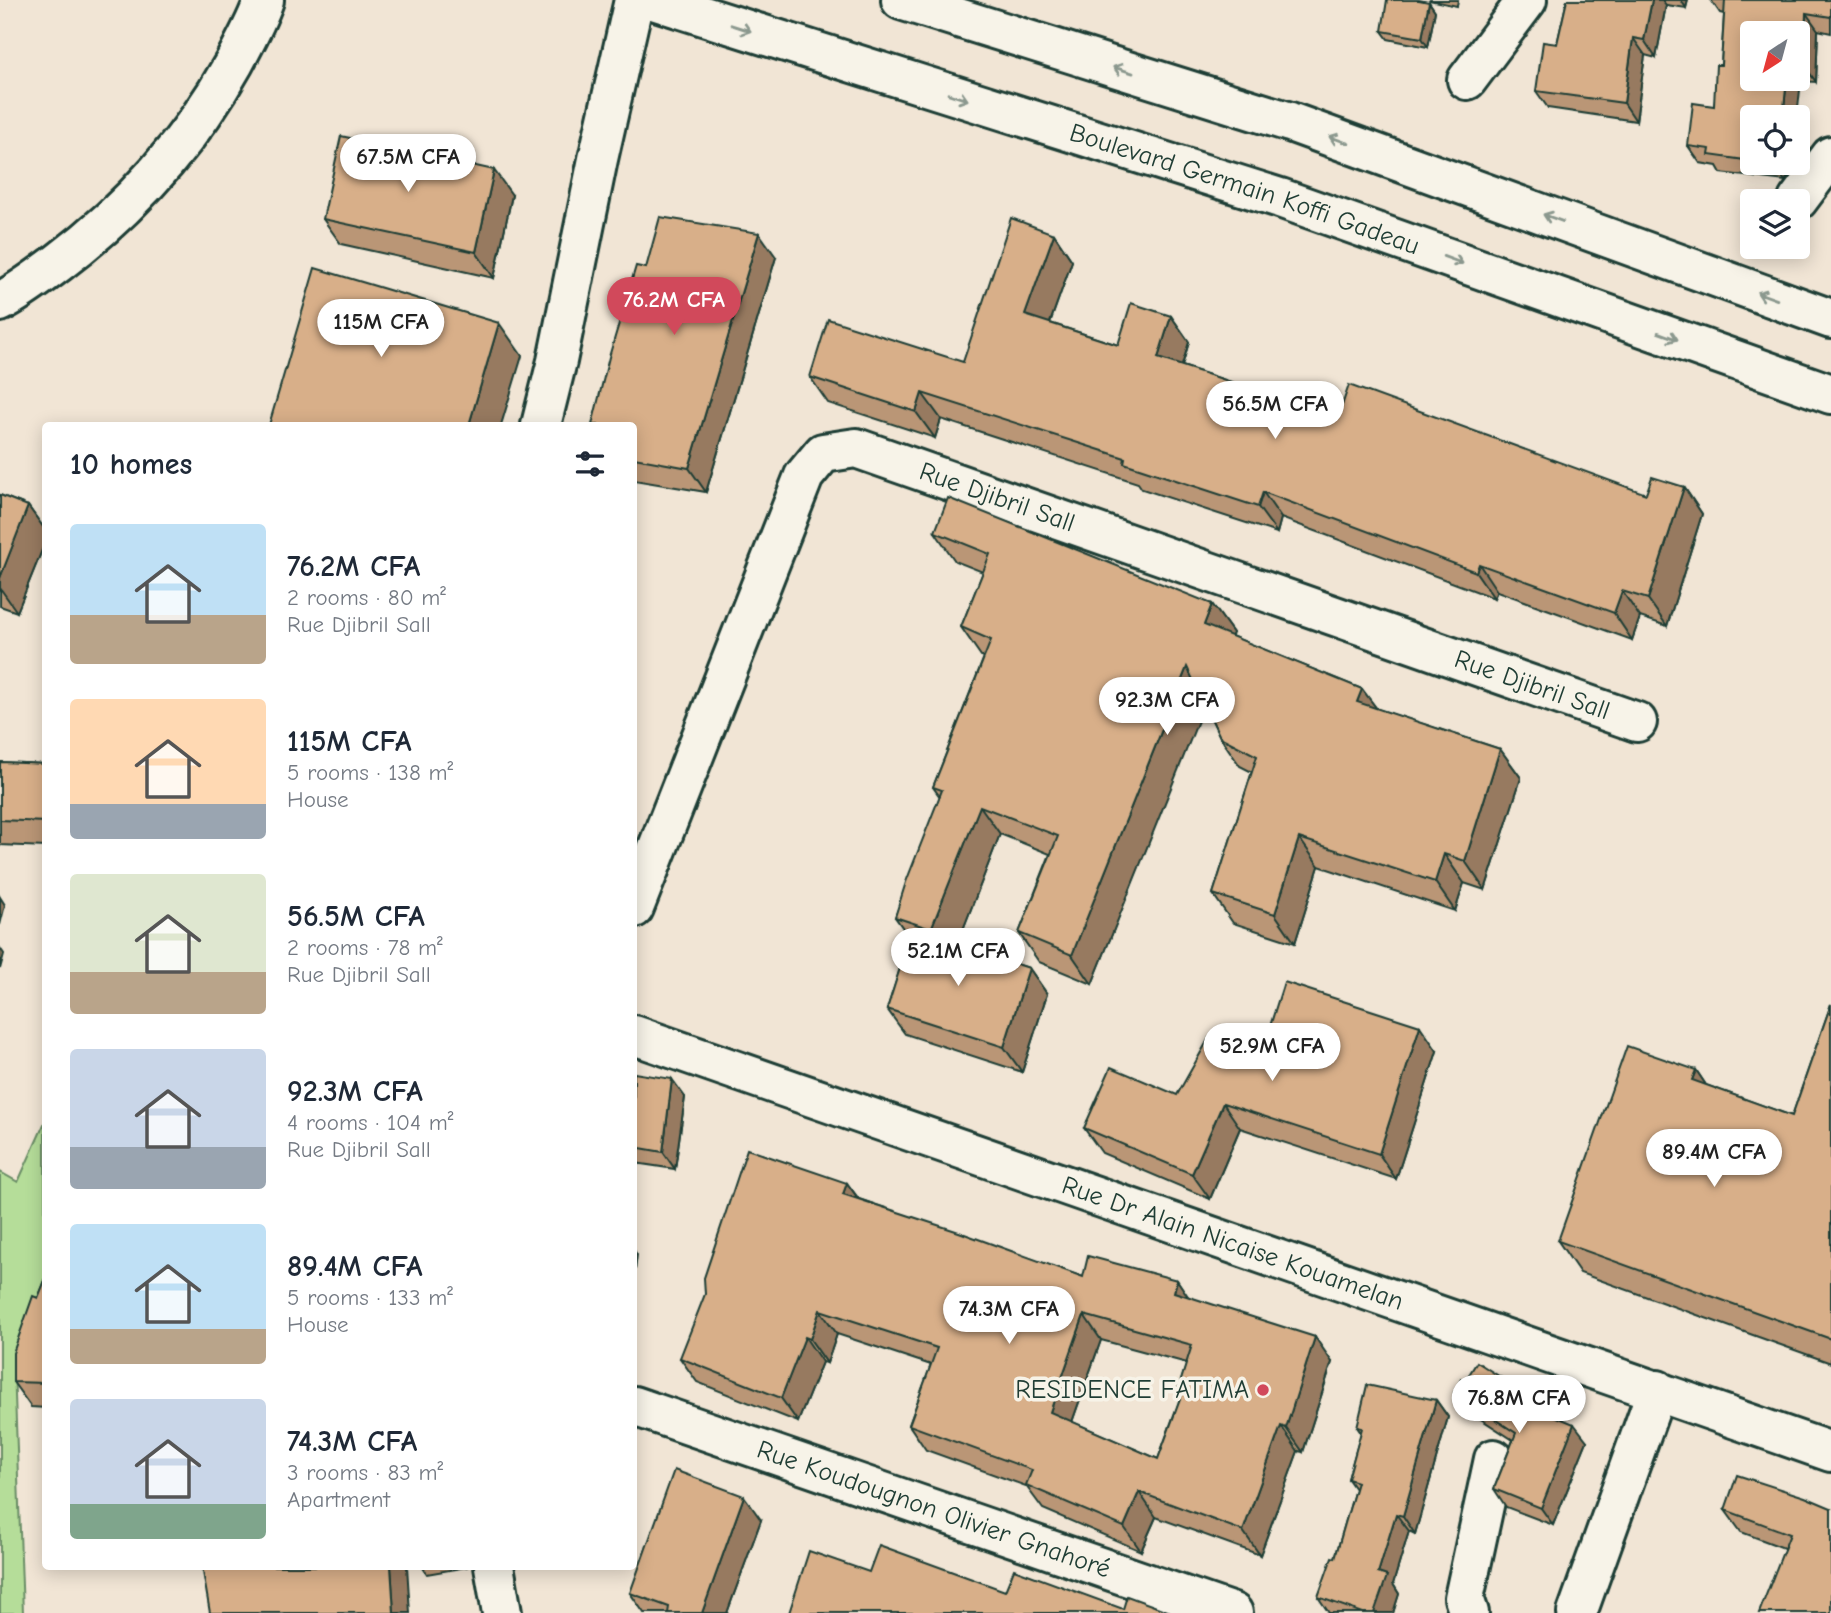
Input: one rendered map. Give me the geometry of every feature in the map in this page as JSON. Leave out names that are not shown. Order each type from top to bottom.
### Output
[{"type":"street","points":[[0,302],[18,293],[91,237],[159,172],[212,102],[257,22],[264,0]]},
{"type":"street","points":[[542,422],[635,0]]},
{"type":"street","name":"Boulevard Germain Koffi Gadeau","points":[[653,0],[1279,198],[1831,394]]},
{"type":"street","points":[[901,0],[1290,122],[1831,319]]},
{"type":"street","points":[[1466,80],[1527,0]]},
{"type":"street","points":[[1806,189],[1831,156]]},
{"type":"street","name":"Rue Djibril Sall","points":[[637,900],[804,476],[824,453],[856,448],[1637,722]]},
{"type":"street","name":"Rue Dr Alain Nicaise Kouamelan","points":[[637,1036],[1831,1452]]},
{"type":"street","points":[[1577,1613],[1657,1390]]},
{"type":"street","name":"Rue Koudougnon Olivier Gnahoré","points":[[637,1407],[1233,1613]]},
{"type":"street","points":[[1469,1613],[1464,1598],[1494,1459]]},
{"type":"street","points":[[495,1570],[502,1613]]},
{"type":"green space","points":[[42,1129],[42,1298],[14,1368],[23,1613],[0,1613],[0,1172],[18,1182]]},
{"type":"building","points":[[1387,0],[1429,2],[1422,38],[1382,31]]},
{"type":"building","points":[[1567,0],[1652,0],[1644,40],[1633,38],[1624,103],[1536,91],[1543,42],[1557,44]]},
{"type":"building","points":[[1725,0],[1831,0],[1831,17],[1806,13],[1806,21],[1740,21],[1740,91],[1786,91],[1784,105],[1740,105],[1740,159],[1709,155],[1710,149],[1688,146],[1693,103],[1714,106],[1716,65],[1721,65]]},
{"type":"building","points":[[341,136],[494,170],[476,252],[323,219]]},
{"type":"building","points":[[660,217],[759,233],[689,468],[637,459],[637,422],[593,422],[636,266],[646,268]]},
{"type":"building","points":[[1011,218],[1054,234],[1025,315],[1118,345],[1131,303],[1171,316],[1158,358],[1338,417],[1349,385],[1646,494],[1652,477],[1684,487],[1648,599],[1622,591],[1614,613],[1479,564],[1476,572],[1263,492],[1258,507],[1124,463],[1125,458],[922,393],[916,412],[810,377],[828,319],[963,362]]},
{"type":"building","points":[[315,268],[499,323],[470,422],[270,422]]},
{"type":"building","points":[[0,495],[28,506],[0,578]]},
{"type":"building","points":[[948,498],[1212,604],[1204,625],[1362,689],[1357,702],[1500,749],[1465,861],[1444,854],[1435,882],[1299,838],[1275,914],[1213,894],[1257,756],[1220,737],[1187,667],[1072,955],[1019,933],[1058,836],[980,806],[931,929],[895,917],[942,790],[933,787],[991,640],[961,627],[990,554],[935,532]]},
{"type":"building","points":[[0,762],[42,764],[42,822],[0,820]]},
{"type":"building","points":[[912,930],[1029,968],[1004,1047],[887,1009]]},
{"type":"building","points":[[1284,982],[1420,1026],[1379,1154],[1223,1103],[1192,1174],[1084,1128],[1111,1067],[1177,1095],[1209,1038],[1258,1064]]},
{"type":"building","points":[[1831,1004],[1831,1339],[1558,1241],[1627,1046],[1696,1070],[1692,1080],[1792,1116]]},
{"type":"building","points":[[637,1073],[672,1079],[663,1152],[637,1148]]},
{"type":"building","points":[[747,1149],[847,1183],[843,1194],[1083,1277],[1088,1256],[1177,1280],[1174,1292],[1315,1337],[1286,1428],[1281,1426],[1243,1531],[1139,1492],[1124,1527],[1026,1485],[1032,1470],[909,1425],[937,1348],[820,1310],[810,1339],[805,1337],[781,1398],[680,1358],[705,1294],[704,1278]],"holes":[[[1084,1315],[1192,1345],[1177,1393],[1182,1394],[1158,1459],[1050,1412]]]},
{"type":"building","points":[[42,1288],[42,1383],[13,1382],[13,1353],[33,1296],[38,1298]]},
{"type":"building","points":[[1477,1362],[1522,1391],[1516,1400],[1574,1424],[1541,1508],[1494,1489],[1516,1433],[1454,1393],[1461,1379],[1465,1381]]},
{"type":"building","points":[[1367,1385],[1436,1400],[1403,1516],[1396,1514],[1378,1573],[1387,1576],[1374,1613],[1363,1613],[1318,1597],[1332,1557],[1335,1558],[1357,1482],[1348,1479],[1362,1428],[1357,1427]]},
{"type":"building","points":[[674,1470],[744,1496],[702,1613],[668,1613],[669,1607],[630,1593]]},
{"type":"building","points":[[1737,1475],[1831,1508],[1831,1613],[1759,1613],[1790,1534],[1725,1510]]},
{"type":"building","points":[[879,1545],[1005,1591],[1014,1569],[1123,1609],[1127,1596],[1173,1613],[789,1613],[809,1551],[869,1572]]},
{"type":"building","points":[[203,1570],[391,1570],[394,1613],[210,1613]]},
{"type":"place","name":"RESIDENCE FATIMA","points":[[1263,1390]]}]
